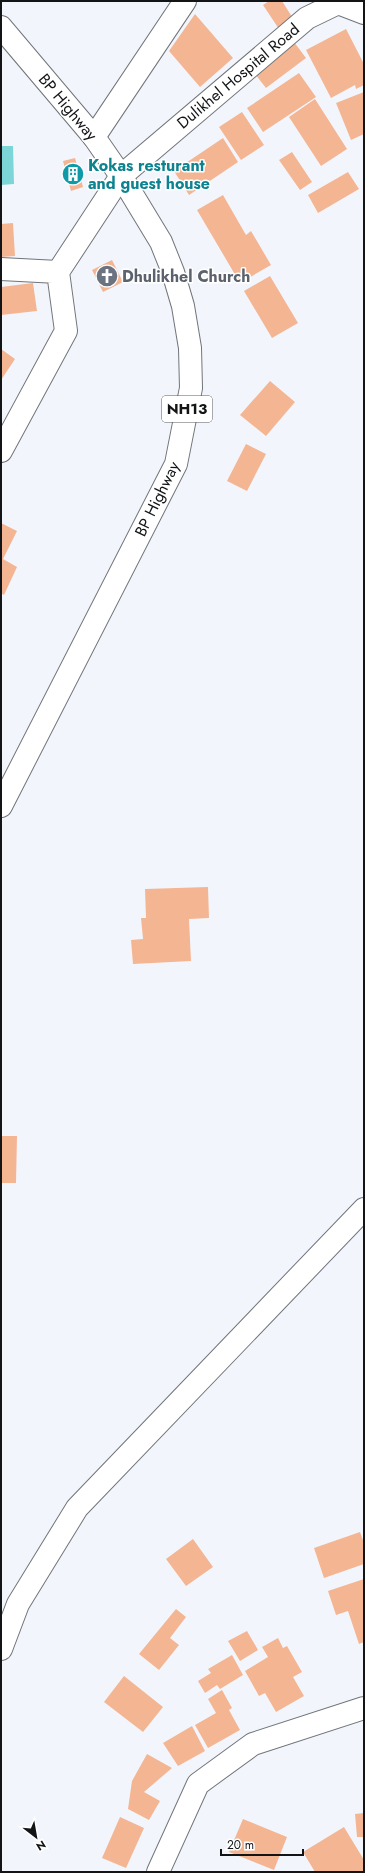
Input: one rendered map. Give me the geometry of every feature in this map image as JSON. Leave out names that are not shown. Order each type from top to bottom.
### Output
[{"type":"main road","points":[[94,137],[185,1]]},
{"type":"main road","name":"Dulikhel Hospital Road","points":[[58,272],[121,176],[307,18],[338,3],[364,13]]},
{"type":"main road","name":"BP Highway","points":[[1,27],[94,137],[121,176],[161,242],[173,272],[183,306],[190,348],[191,388],[176,464],[1,806]]},
{"type":"main road","points":[[1,269],[58,272],[66,331],[1,451]]},
{"type":"main road","points":[[1,1649],[18,1604],[77,1508],[364,1209]]},
{"type":"main road","points":[[158,1872],[198,1784],[253,1744],[364,1708]]},
{"type":"water","points":[[1,146],[13,146],[14,184],[1,185]]},
{"type":"building","points":[[269,1],[282,1],[294,20],[279,29],[263,5]]},
{"type":"building","points":[[195,14],[233,58],[200,87],[169,51]]},
{"type":"building","points":[[346,29],[364,64],[364,85],[356,89],[355,85],[331,98],[306,50]]},
{"type":"building","points":[[291,38],[306,58],[266,88],[251,69]]},
{"type":"building","points":[[299,73],[316,97],[263,132],[247,108]]},
{"type":"building","points":[[364,92],[364,134],[351,140],[336,103]]},
{"type":"building","points":[[315,99],[347,149],[321,166],[289,117]]},
{"type":"building","points":[[242,112],[264,145],[241,160],[219,127]]},
{"type":"building","points":[[223,138],[238,162],[189,195],[174,171]]},
{"type":"building","points":[[292,152],[312,182],[300,190],[279,160]]},
{"type":"building","name":"Kokas resturant and guest house","points":[[75,158],[83,187],[71,191],[63,161]]},
{"type":"building","points":[[348,172],[359,189],[318,213],[308,195]]},
{"type":"building","points":[[223,195],[246,235],[251,231],[271,265],[240,283],[197,210]]},
{"type":"building","points":[[13,223],[15,256],[1,257],[1,224]]},
{"type":"building","name":"Dhulikhel Church","points":[[112,260],[123,282],[103,292],[92,270]]},
{"type":"building","points":[[270,276],[298,323],[272,338],[244,291]]},
{"type":"building","points":[[33,283],[37,311],[1,315],[1,287]]},
{"type":"building","points":[[1,349],[15,359],[1,380]]},
{"type":"building","points":[[270,381],[295,402],[266,436],[240,415]]},
{"type":"building","points":[[246,444],[266,454],[247,491],[227,481]]},
{"type":"building","points":[[1,523],[17,531],[3,559],[17,567],[4,595],[1,593]]},
{"type":"building","points":[[208,887],[209,918],[189,919],[191,961],[133,964],[131,940],[143,939],[141,918],[146,918],[145,889]]},
{"type":"building","points":[[1,1136],[17,1136],[16,1183],[1,1183]]},
{"type":"building","points":[[360,1532],[364,1543],[364,1564],[324,1578],[314,1548]]},
{"type":"building","points":[[193,1539],[213,1567],[186,1586],[166,1559]]},
{"type":"building","points":[[364,1579],[364,1642],[359,1644],[348,1611],[336,1615],[328,1591]]},
{"type":"building","points":[[176,1609],[186,1617],[170,1638],[179,1645],[159,1670],[139,1654]]},
{"type":"building","points":[[247,1631],[258,1650],[240,1661],[228,1641]]},
{"type":"building","points":[[278,1638],[283,1648],[287,1646],[302,1672],[293,1677],[304,1696],[276,1712],[265,1693],[259,1696],[245,1671],[268,1657],[262,1647]]},
{"type":"building","points":[[232,1655],[243,1675],[220,1689],[217,1685],[205,1693],[198,1681],[211,1673],[208,1669]]},
{"type":"building","points":[[124,1676],[163,1707],[143,1732],[104,1702]]},
{"type":"building","points":[[222,1690],[232,1708],[229,1710],[240,1730],[208,1748],[195,1725],[216,1713],[208,1699]]},
{"type":"building","points":[[192,1726],[205,1751],[178,1766],[163,1743]]},
{"type":"building","points":[[147,1754],[172,1768],[144,1792],[160,1801],[149,1820],[128,1809],[132,1781]]},
{"type":"building","points":[[364,1813],[364,1837],[357,1837],[355,1814]]},
{"type":"building","points":[[120,1817],[144,1828],[126,1868],[102,1858]]},
{"type":"building","points":[[243,1819],[287,1837],[274,1870],[229,1852]]},
{"type":"building","points":[[344,1827],[364,1860],[364,1872],[315,1872],[303,1852]]},
{"type":"place","name":"Kokas resturant and guest house","points":[[73,174]]},
{"type":"place","name":"Dhulikhel Church","points":[[107,276]]}]
